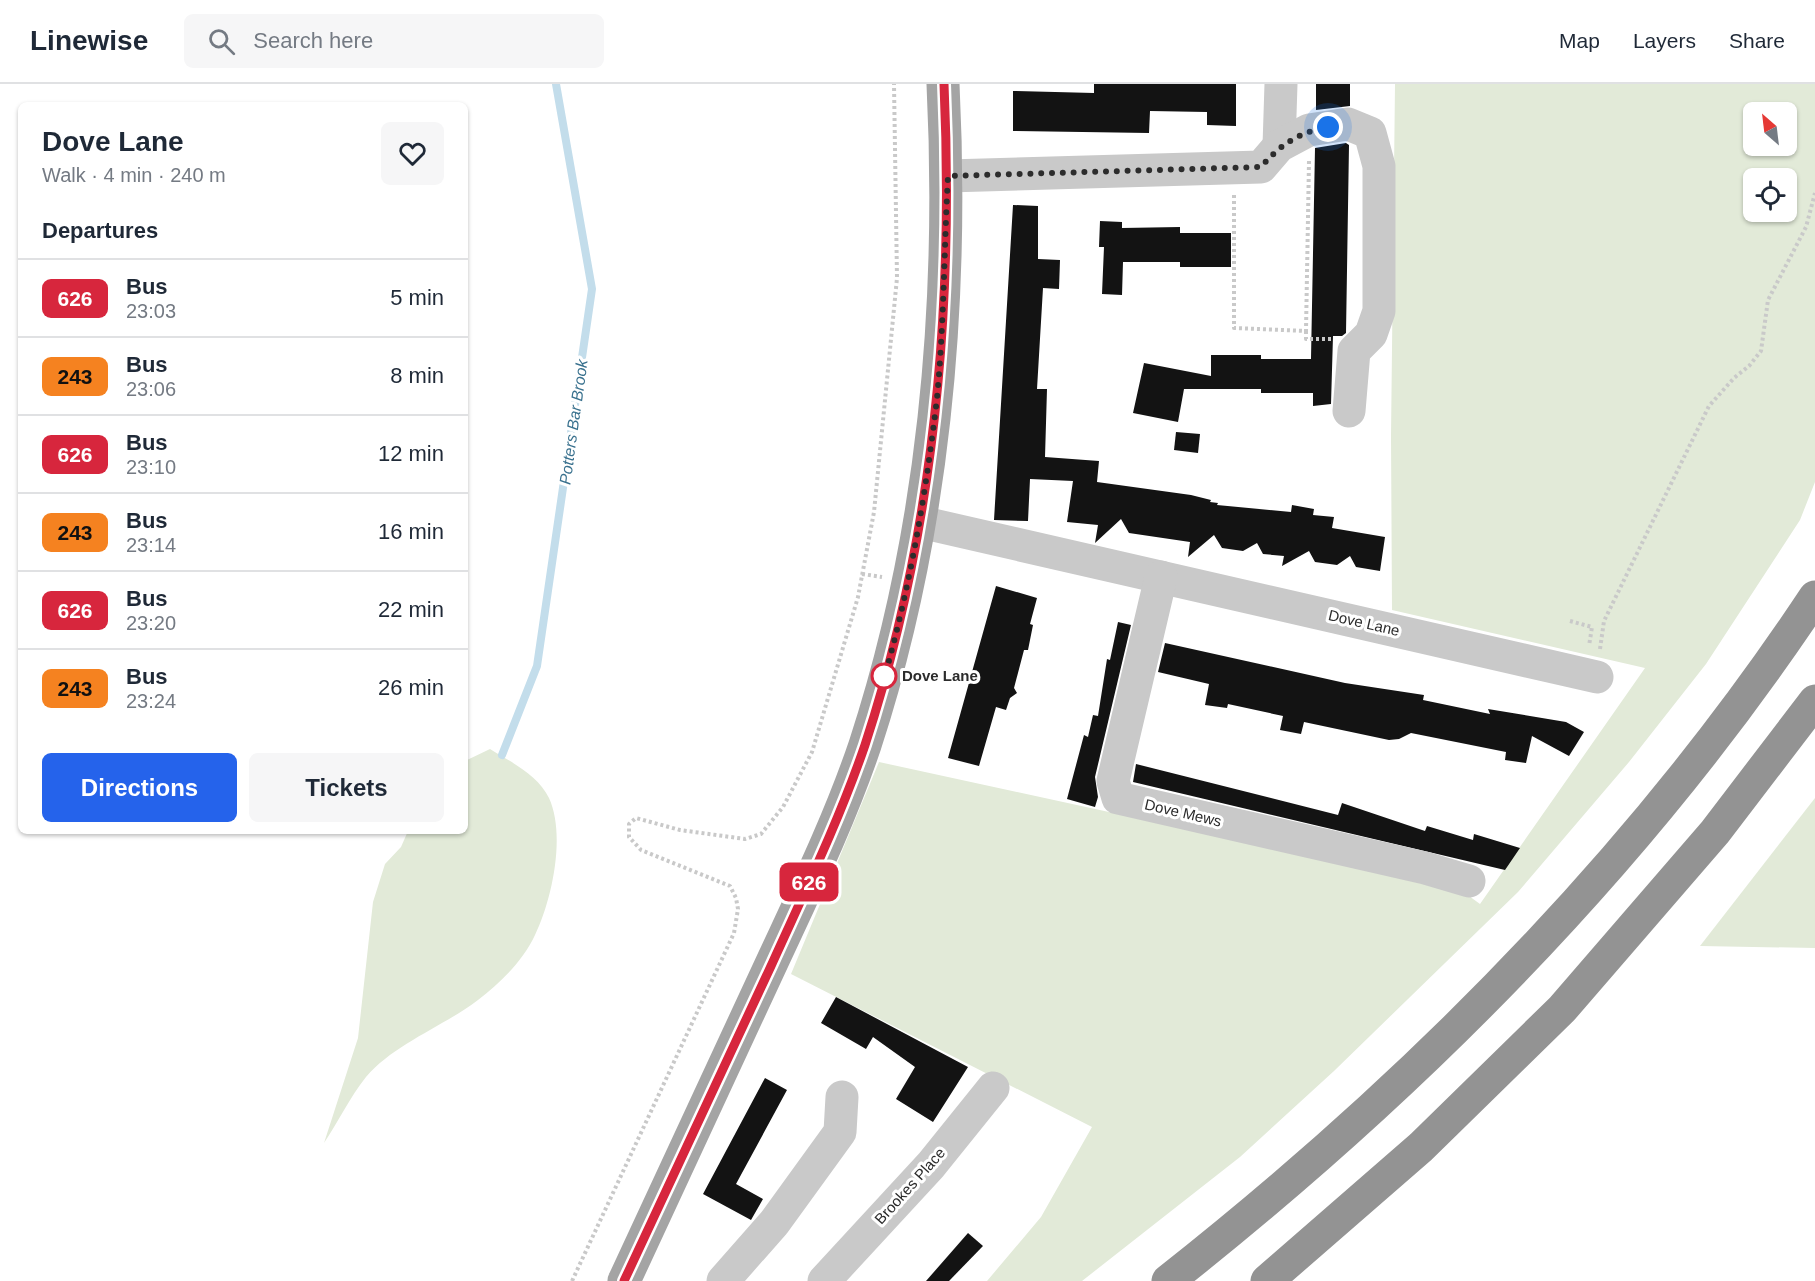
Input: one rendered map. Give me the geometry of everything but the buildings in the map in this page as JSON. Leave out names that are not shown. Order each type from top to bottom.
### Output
[{"type":"highway","points":[[1168,1281],[1240,1224],[1343,1135],[1486,997],[1575,902],[1676,787],[1778,654],[1815,597]]},
{"type":"highway","points":[[1267,1281],[1421,1147],[1562,1009],[1715,832],[1815,701]]},
{"type":"main road","points":[[624,1281],[833,830],[865,745],[896,635],[920,522],[937,396],[948,176],[944,84]]},
{"type":"street","points":[[1279,147],[1281,84]]},
{"type":"street","points":[[948,176],[1261,167],[1279,147],[1309,130],[1348,124],[1370,133],[1379,166],[1378,311],[1371,334],[1354,351],[1349,411]]},
{"type":"street","name":"Dove Lane","points":[[920,522],[1591,675]]},
{"type":"street","name":"Dove Mews","points":[[1161,577],[1113,781],[1118,798],[1425,868],[1469,881]]},
{"type":"street","name":"Brookes Place","points":[[824,1281],[931,1165],[993,1088]]},
{"type":"street","points":[[723,1281],[774,1223],[840,1132],[842,1096]]},
{"type":"path","points":[[572,1281],[708,995],[734,933],[738,909],[730,886],[641,850],[629,837],[629,824],[636,818],[680,830],[745,839],[760,834],[783,807],[812,752],[858,597],[874,512],[897,278],[894,84]]},
{"type":"path","points":[[1234,168],[1234,328],[1306,331],[1309,130]]},
{"type":"path","points":[[1591,675],[1604,621],[1709,406],[1761,351],[1768,300],[1806,227],[1815,193]]},
{"type":"path","points":[[1570,621],[1592,627],[1591,675]]},
{"type":"green space","points":[[1395,84],[1815,84],[1815,482],[1800,520],[1706,664],[1629,762],[1518,892],[1334,1071],[1240,1157],[1082,1281],[987,1281],[1041,1217],[1092,1127],[791,974],[879,762],[1458,888],[1480,904],[1645,668],[1392,610],[1391,437]]},
{"type":"green space","points":[[490,749],[531,776],[549,798],[554,813],[557,848],[551,886],[541,921],[524,954],[494,986],[465,1009],[405,1045],[377,1065],[355,1093],[324,1143],[358,1038],[373,902],[385,864],[401,847],[407,834],[468,834],[468,760]]},
{"type":"green space","points":[[1815,798],[1815,948],[1700,946]]},
{"type":"waterway","name":"Potters Bar Brook","points":[[502,755],[537,666],[592,289],[556,84]]},
{"type":"bus line","name":"626","points":[[624,1281],[833,830],[865,745],[896,635],[920,522],[937,396],[948,176],[944,84]]},
{"type":"place","name":"Dove Lane","points":[[884,676]]},
{"type":"route","points":[[884,676],[884,679],[896,635],[920,522],[937,396],[948,176],[1261,167],[1279,147],[1309,130],[1328,127]]}]
